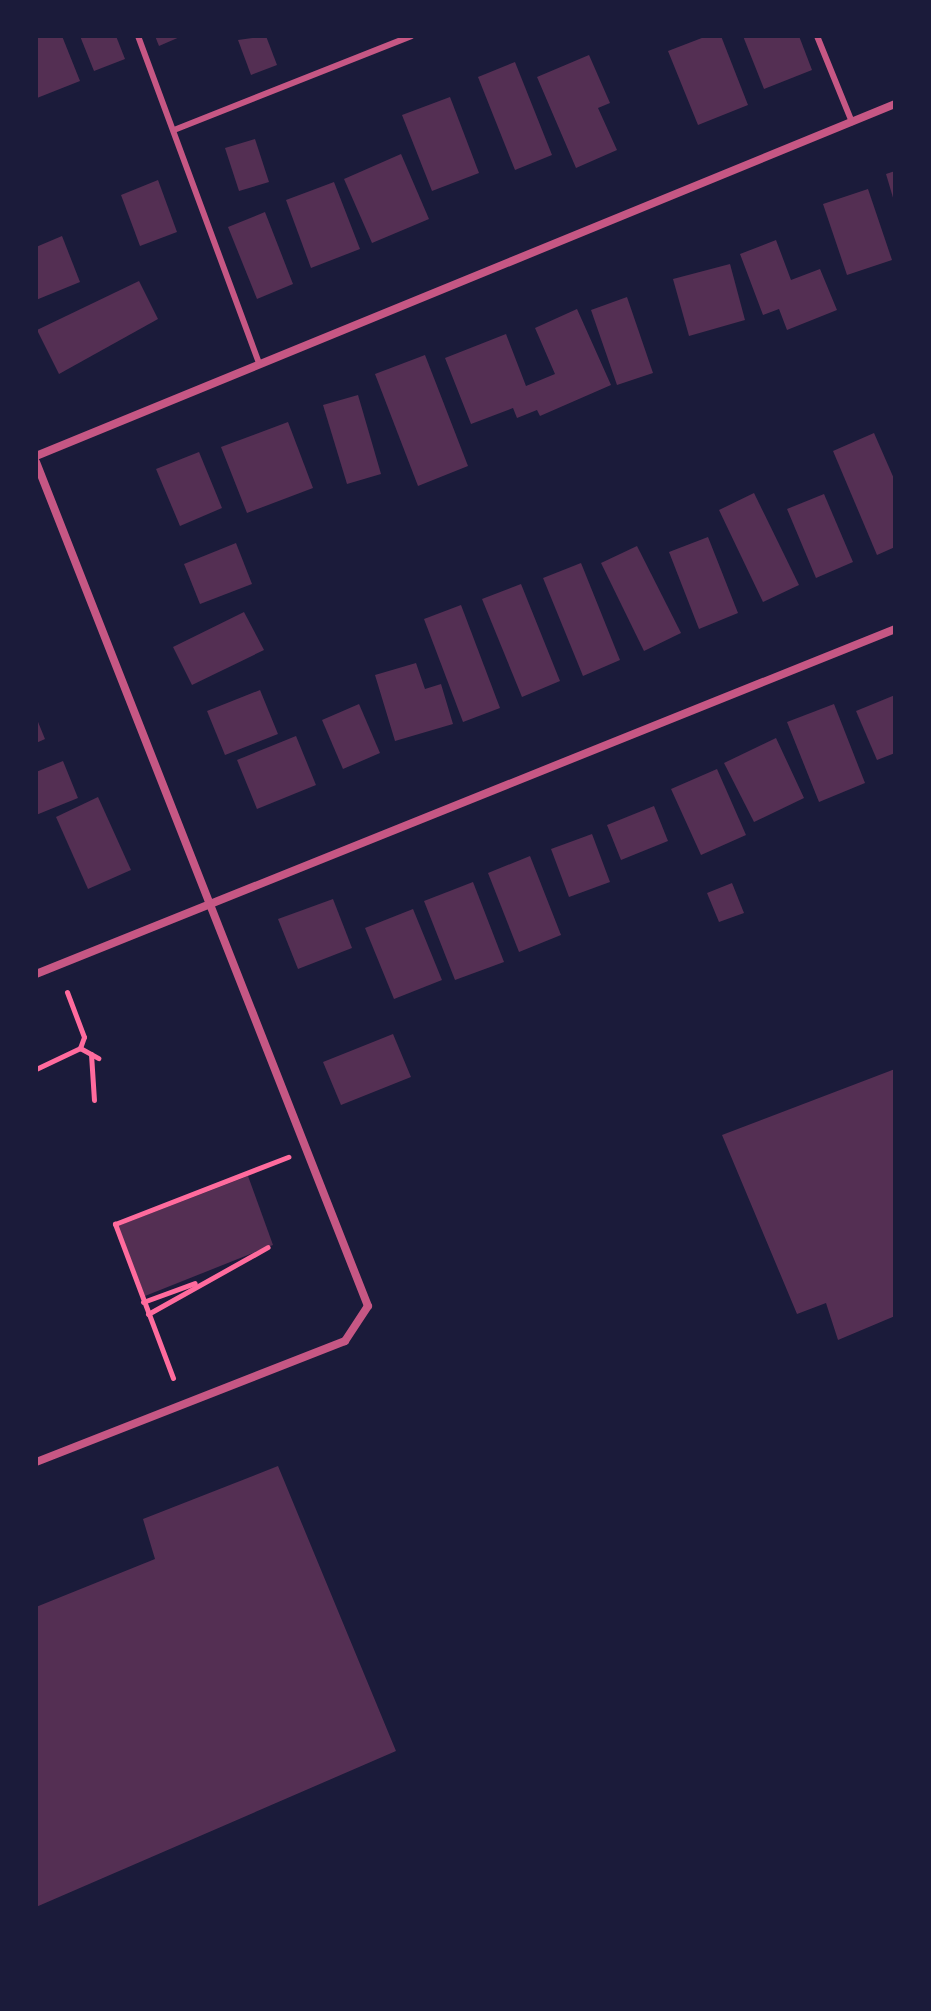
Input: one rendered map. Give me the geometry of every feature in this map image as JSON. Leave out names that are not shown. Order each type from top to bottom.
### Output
[{"type":"street","points":[[36,456],[258,361],[895,104]]},
{"type":"street","points":[[36,462],[199,879],[215,904],[368,1306],[345,1341],[36,1462]]},
{"type":"street","points":[[36,974],[895,629]]},
{"type":"lane","points":[[138,36],[258,361]]},
{"type":"lane","points":[[174,130],[411,36]]},
{"type":"lane","points":[[817,36],[852,122]]},
{"type":"path","points":[[36,1069],[80,1048],[84,1037],[67,992]]},
{"type":"path","points":[[80,1048],[95,1056],[94,1100]]},
{"type":"path","points":[[173,1378],[115,1224],[289,1157]]},
{"type":"path","points":[[143,1302],[271,1251],[268,1247]]},
{"type":"path","points":[[148,1314],[195,1292],[195,1283]]},
{"type":"building","points":[[36,36],[62,36],[80,81],[37,98]]},
{"type":"building","points":[[80,36],[116,36],[125,59],[94,71]]},
{"type":"building","points":[[155,36],[182,36],[159,46]]},
{"type":"building","points":[[266,36],[277,65],[251,75],[238,40]]},
{"type":"building","points":[[707,36],[721,36],[748,105],[698,125],[668,51]]},
{"type":"building","points":[[743,36],[799,36],[812,70],[764,89]]},
{"type":"building","points":[[589,55],[610,103],[598,108],[617,150],[576,168],[537,77]]},
{"type":"building","points":[[515,62],[552,155],[515,170],[478,77]]},
{"type":"building","points":[[450,97],[479,173],[432,191],[402,115]]},
{"type":"building","points":[[255,139],[269,182],[239,191],[225,148]]},
{"type":"building","points":[[401,154],[429,219],[372,243],[344,179]]},
{"type":"building","points":[[895,171],[895,201],[894,201],[886,174]]},
{"type":"building","points":[[158,180],[177,232],[140,246],[121,195]]},
{"type":"building","points":[[334,182],[360,249],[311,268],[286,200]]},
{"type":"building","points":[[868,189],[892,260],[847,275],[823,204]]},
{"type":"building","points":[[265,212],[293,284],[257,299],[228,227]]},
{"type":"building","points":[[62,236],[80,282],[36,300],[36,247]]},
{"type":"building","points":[[776,240],[791,280],[820,269],[837,310],[787,330],[779,309],[763,315],[740,254]]},
{"type":"building","points":[[730,264],[745,320],[689,336],[673,279]]},
{"type":"building","points":[[139,281],[158,319],[59,374],[37,330]]},
{"type":"building","points":[[627,297],[653,373],[617,385],[591,310]]},
{"type":"building","points":[[577,309],[611,385],[540,416],[537,410],[517,418],[513,408],[471,424],[445,358],[506,334],[526,386],[555,374],[535,328]]},
{"type":"building","points":[[425,355],[468,466],[418,486],[375,374]]},
{"type":"building","points":[[358,395],[381,474],[347,484],[323,405]]},
{"type":"building","points":[[288,422],[313,488],[247,513],[221,447]]},
{"type":"building","points":[[874,433],[895,481],[895,547],[877,555],[833,451]]},
{"type":"building","points":[[199,452],[222,508],[180,526],[156,469]]},
{"type":"building","points":[[754,493],[799,585],[763,602],[719,510]]},
{"type":"building","points":[[824,494],[853,562],[816,578],[787,509]]},
{"type":"building","points":[[708,537],[738,613],[699,629],[669,552]]},
{"type":"building","points":[[236,543],[252,584],[200,604],[184,564]]},
{"type":"building","points":[[637,546],[681,633],[644,651],[601,563]]},
{"type":"building","points":[[581,563],[620,660],[583,676],[543,578]]},
{"type":"building","points":[[521,584],[560,681],[522,697],[482,599]]},
{"type":"building","points":[[461,605],[500,708],[463,722],[424,619]]},
{"type":"building","points":[[244,612],[264,650],[192,685],[173,647]]},
{"type":"building","points":[[416,663],[425,689],[441,684],[453,724],[395,741],[375,675]]},
{"type":"building","points":[[260,690],[278,734],[225,755],[207,711]]},
{"type":"building","points":[[895,695],[895,753],[877,760],[856,711]]},
{"type":"building","points":[[359,704],[380,753],[343,769],[322,720]]},
{"type":"building","points":[[834,704],[865,783],[819,802],[787,722]]},
{"type":"building","points":[[36,717],[45,739],[36,743]]},
{"type":"building","points":[[296,736],[316,785],[257,809],[237,760]]},
{"type":"building","points":[[776,738],[804,798],[754,822],[724,763]]},
{"type":"building","points":[[63,761],[78,798],[36,815],[36,772]]},
{"type":"building","points":[[717,769],[746,835],[701,855],[671,789]]},
{"type":"building","points":[[98,797],[131,870],[88,889],[56,817]]},
{"type":"building","points":[[654,806],[668,841],[621,860],[607,825]]},
{"type":"building","points":[[592,834],[610,882],[569,897],[551,849]]},
{"type":"building","points":[[530,856],[561,935],[519,952],[488,873]]},
{"type":"building","points":[[473,882],[504,962],[455,980],[424,901]]},
{"type":"building","points":[[732,883],[744,913],[719,922],[707,893]]},
{"type":"building","points":[[333,899],[352,948],[298,969],[278,919]]},
{"type":"building","points":[[413,909],[442,980],[394,999],[365,928]]},
{"type":"building","points":[[393,1034],[411,1077],[341,1105],[323,1062]]},
{"type":"building","points":[[895,1069],[895,1316],[838,1340],[826,1303],[797,1314],[722,1135]]},
{"type":"building","points":[[248,1176],[273,1245],[145,1296],[118,1226]]},
{"type":"building","points":[[278,1466],[396,1751],[36,1907],[36,1607],[155,1559],[143,1519]]}]
